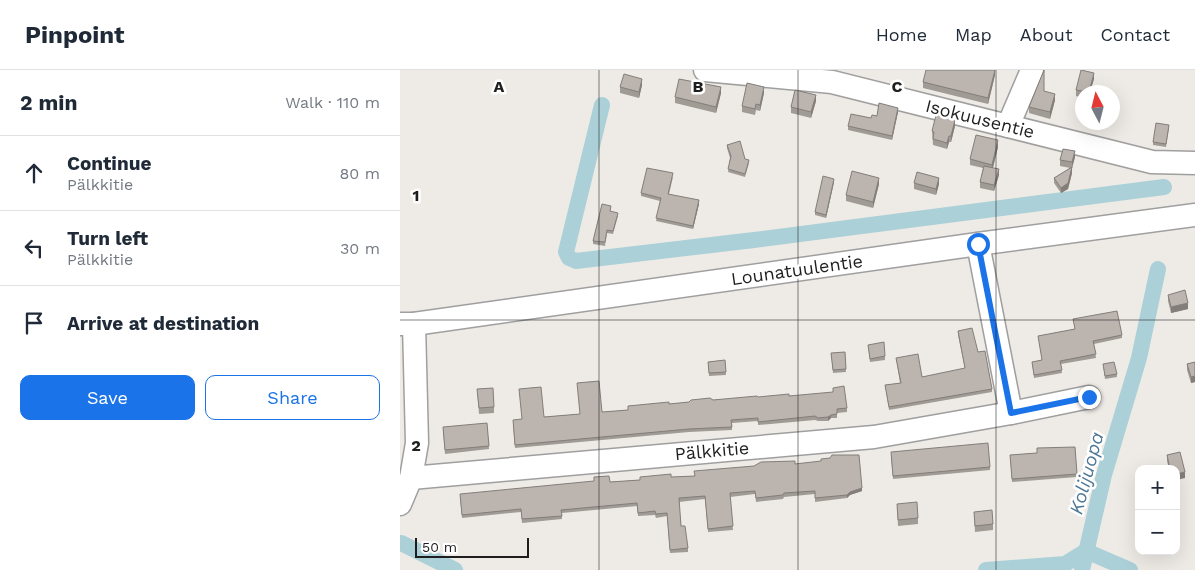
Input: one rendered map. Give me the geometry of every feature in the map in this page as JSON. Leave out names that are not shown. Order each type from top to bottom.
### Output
[{"type":"street","name":"Isokuusentie","points":[[705,70],[834,76],[1008,126],[1152,162],[1195,163]]},
{"type":"street","points":[[1008,126],[1032,70]]},
{"type":"street","name":"Lounatuulentie","points":[[407,324],[978,244],[1195,216]]},
{"type":"street","points":[[978,244],[1011,413]]},
{"type":"street","points":[[400,504],[411,478],[417,443],[407,324]]},
{"type":"street","name":"Pälkkitie","points":[[411,478],[874,437],[1089,397]]},
{"type":"building","points":[[926,70],[995,70],[988,98],[923,82]]},
{"type":"building","points":[[1044,70],[1044,91],[1055,94],[1050,112],[1029,107]]},
{"type":"building","points":[[1081,70],[1094,73],[1091,85],[1077,85]]},
{"type":"building","points":[[624,74],[642,79],[639,92],[620,87]]},
{"type":"building","points":[[679,79],[721,87],[716,107],[675,97]]},
{"type":"building","points":[[747,83],[764,87],[760,105],[756,104],[755,109],[742,106]]},
{"type":"building","points":[[795,90],[816,95],[811,112],[791,107]]},
{"type":"building","points":[[879,103],[898,108],[892,136],[848,126],[851,114],[871,118],[872,115],[877,116]]},
{"type":"building","points":[[936,115],[955,120],[947,143],[933,139],[934,132],[932,131]]},
{"type":"building","points":[[1156,123],[1169,125],[1166,144],[1153,142]]},
{"type":"building","points":[[976,135],[998,140],[992,165],[970,159]]},
{"type":"building","points":[[740,141],[745,159],[749,160],[745,174],[728,169],[731,156],[727,145]]},
{"type":"building","points":[[1063,149],[1075,151],[1072,162],[1060,160]]},
{"type":"building","points":[[984,166],[999,169],[994,185],[980,182]]},
{"type":"building","points":[[1072,167],[1068,183],[1061,188],[1054,178]]},
{"type":"building","points":[[647,168],[673,173],[668,194],[699,200],[693,226],[656,218],[661,198],[641,193]]},
{"type":"building","points":[[852,171],[879,178],[873,202],[846,195]]},
{"type":"building","points":[[917,172],[939,178],[936,189],[914,183]]},
{"type":"building","points":[[823,176],[834,179],[826,215],[815,212]]},
{"type":"building","points":[[602,204],[611,206],[610,211],[618,213],[613,231],[607,230],[605,242],[593,241]]},
{"type":"building","points":[[1185,290],[1188,303],[1171,307],[1168,295]]},
{"type":"building","points":[[1117,311],[1122,335],[1093,341],[1096,354],[1060,361],[1062,370],[1034,375],[1032,362],[1042,360],[1038,336],[1075,329],[1073,319]]},
{"type":"building","points":[[972,328],[978,352],[985,351],[992,389],[889,407],[885,385],[901,383],[896,358],[918,354],[922,377],[965,368],[958,331]]},
{"type":"building","points":[[884,342],[885,356],[870,359],[868,345]]},
{"type":"building","points":[[845,352],[846,369],[833,370],[831,353]]},
{"type":"building","points":[[725,360],[726,372],[709,373],[708,362]]},
{"type":"building","points":[[1114,362],[1117,374],[1105,376],[1103,364]]},
{"type":"building","points":[[1195,362],[1195,376],[1191,377],[1187,364]]},
{"type":"building","points":[[599,381],[602,412],[628,410],[628,406],[669,402],[669,404],[710,398],[713,400],[833,392],[833,388],[844,386],[847,408],[837,409],[837,414],[828,417],[818,418],[815,416],[758,422],[758,418],[731,420],[732,427],[689,429],[515,445],[513,420],[522,419],[519,389],[541,387],[544,417],[580,414],[577,383]]},
{"type":"building","points":[[493,388],[494,407],[479,408],[477,389]]},
{"type":"building","points":[[487,423],[489,446],[445,450],[443,427]]},
{"type":"building","points":[[988,443],[990,467],[893,476],[891,452]]},
{"type":"building","points":[[1075,447],[1077,474],[1012,479],[1010,455],[1037,453],[1037,448]]},
{"type":"building","points":[[1180,452],[1185,472],[1180,473],[1180,465],[1169,465],[1167,455]]},
{"type":"building","points":[[832,455],[859,455],[862,488],[847,495],[815,498],[815,491],[784,493],[783,495],[756,498],[755,491],[730,493],[733,526],[708,529],[705,496],[679,498],[681,526],[685,526],[688,548],[670,550],[667,513],[656,514],[655,511],[638,513],[637,503],[561,510],[562,516],[522,519],[521,509],[462,515],[460,494],[594,481],[594,477],[609,476],[610,482],[640,480],[640,477],[671,474],[671,477],[695,476],[694,471],[754,466],[761,462],[795,461],[795,464],[821,461],[821,459],[830,458]]},
{"type":"building","points":[[917,502],[918,518],[898,520],[897,504]]},
{"type":"building","points":[[992,510],[993,524],[975,526],[974,512]]},
{"type":"waterway","points":[[602,105],[566,252],[569,258],[576,261],[1164,187]]},
{"type":"waterway","name":"Kolijuopa","points":[[1082,570],[1104,475],[1139,358],[1158,269]]},
{"type":"waterway","points":[[401,543],[455,570]]},
{"type":"waterway","points":[[986,570],[1065,564],[1086,551],[1130,570]]},
{"type":"route","points":[[978,244],[1011,413],[1089,397]]}]
